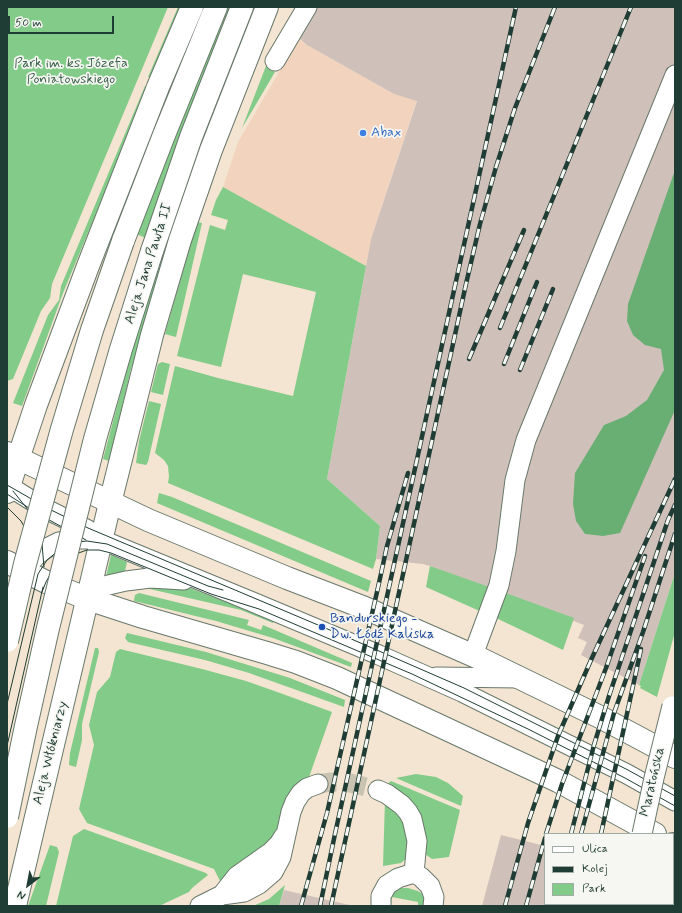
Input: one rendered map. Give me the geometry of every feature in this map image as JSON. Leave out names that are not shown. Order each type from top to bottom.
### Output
[{"type":"main road","points":[[8,487],[12,456],[158,87],[192,7]]},
{"type":"main road","name":"Aleja Jana Pawła II","points":[[7,641],[39,510],[92,330],[123,241],[216,7]]},
{"type":"main road","name":"Aleja Jana Pawła II","points":[[73,527],[95,439],[121,349],[152,251],[192,137],[242,7]]},
{"type":"main road","name":"Aleja Włókniarzy","points":[[15,906],[110,503],[152,334],[180,240],[211,150],[267,7]]},
{"type":"main road","points":[[12,456],[110,503],[287,578],[365,608],[473,655],[600,717],[675,758]]},
{"type":"main road","name":"Aleja Włókniarzy","points":[[7,817],[38,673],[73,527]]},
{"type":"main road","points":[[15,566],[60,588],[88,599],[143,617],[274,655],[337,678],[558,781],[647,831]]},
{"type":"street","points":[[275,61],[307,7]]},
{"type":"street","points":[[473,655],[499,585],[506,551],[515,480],[526,440],[675,75]]},
{"type":"street","points":[[8,487],[54,514],[88,530],[102,540],[426,676],[548,734],[627,774],[675,801]]},
{"type":"street","points":[[7,636],[20,581],[15,566],[59,542],[78,539],[102,540]]},
{"type":"street","points":[[88,599],[104,586],[139,578],[176,579],[209,585]]},
{"type":"street","points":[[7,587],[12,605],[12,615]]},
{"type":"street","points":[[426,676],[452,678],[521,678]]},
{"type":"street","name":"Maratońska","points":[[647,831],[654,778],[674,700]]},
{"type":"street","points":[[200,906],[222,895],[237,876],[271,852],[279,844],[286,831],[290,812],[295,802],[301,793],[307,788],[318,784]]},
{"type":"street","points":[[378,790],[387,794],[402,805],[412,819],[417,841],[414,873]]},
{"type":"street","points":[[381,906],[381,896],[387,885],[398,878],[414,873],[421,877],[430,886],[434,897],[433,906]]},
{"type":"shaded area","points":[[317,7],[675,7],[675,573],[639,685],[581,655],[587,642],[578,638],[584,625],[430,566],[376,559],[380,526],[327,479],[371,239],[417,101],[394,94],[307,45],[299,38]]},
{"type":"shaded area","points":[[299,38],[307,45],[394,94],[417,100],[371,239],[366,266],[223,187],[238,142]]},
{"type":"shaded area","points":[[501,835],[544,846],[544,905],[592,905],[591,906],[482,906]]},
{"type":"shaded area","points":[[284,890],[354,906],[279,906]]},
{"type":"green space","name":"Park im. ks. Józefa Poniatowskiego","points":[[7,7],[168,7],[52,284],[50,298],[41,311],[13,379],[7,381]]},
{"type":"green space","points":[[178,7],[182,7],[153,77],[148,77]]},
{"type":"green space","points":[[225,7],[233,7],[146,238],[136,234]]},
{"type":"green space","points":[[266,66],[275,72],[242,128]]},
{"type":"green space","points":[[145,86],[148,89],[63,293],[22,406],[13,403],[48,315],[59,300],[61,286]]},
{"type":"green space","points":[[675,170],[675,410],[620,533],[603,536],[585,534],[576,521],[573,504],[575,473],[604,425],[626,416],[647,400],[664,370],[661,349],[645,345],[633,335],[627,321],[628,304]]},
{"type":"green space","points":[[223,187],[366,266],[327,479],[380,526],[376,559],[373,569],[168,483],[168,466],[164,460],[155,453],[175,366],[293,396],[316,292],[243,274],[221,367],[177,356],[210,225],[225,230],[228,220],[211,215],[216,200]]},
{"type":"green space","points":[[197,222],[202,223],[176,337],[165,334]]},
{"type":"green space","points":[[162,256],[165,256],[131,369],[109,461],[103,459],[131,354]]},
{"type":"green space","points":[[162,362],[170,364],[163,395],[151,392],[158,364]]},
{"type":"green space","points":[[149,401],[161,404],[148,462],[146,465],[136,463],[139,441]]},
{"type":"green space","points":[[159,493],[172,497],[371,581],[368,592],[157,503]]},
{"type":"green space","points":[[111,555],[127,562],[124,576],[105,581]]},
{"type":"green space","points":[[430,566],[492,588],[484,613],[426,587]]},
{"type":"green space","points":[[675,573],[675,632],[657,697],[640,688],[641,686],[639,685]]},
{"type":"green space","points":[[182,585],[221,600],[242,606],[274,621],[273,623],[241,610],[141,587]]},
{"type":"green space","points":[[503,592],[574,618],[563,650],[494,617]]},
{"type":"green space","points":[[139,593],[249,620],[247,625],[261,630],[263,625],[352,663],[351,667],[273,638],[216,621],[134,601],[135,595]]},
{"type":"green space","points":[[127,633],[206,652],[290,678],[345,700],[344,707],[249,673],[205,660],[128,642],[125,638]]},
{"type":"green space","points":[[95,648],[98,648],[99,652],[82,724],[82,740],[76,767],[69,765],[70,753]]},
{"type":"green space","points":[[120,649],[246,681],[332,712],[308,780],[279,834],[268,848],[220,881],[214,869],[87,823],[79,809],[94,745],[89,725],[97,692],[110,677],[116,652]]},
{"type":"green space","points":[[416,774],[436,777],[448,783],[463,796],[461,806],[396,778]]},
{"type":"green space","points":[[391,781],[460,810],[449,857],[432,859],[425,854],[385,786]]},
{"type":"green space","points":[[385,800],[396,808],[410,834],[407,858],[401,863],[383,866]]},
{"type":"green space","points":[[84,829],[208,875],[189,892],[159,906],[56,906],[73,836]]},
{"type":"green space","points":[[50,845],[57,847],[59,852],[46,906],[28,906]]},
{"type":"green space","points":[[285,885],[279,906],[253,906],[269,899]]},
{"type":"green space","points":[[408,888],[418,891],[424,895],[428,906],[418,906],[418,902],[392,897],[391,906],[385,906],[394,890]]},
{"type":"tunnel","points":[[318,784],[331,782],[350,783],[378,790]]},
{"type":"tram line","points":[[7,485],[49,509],[88,528],[464,688],[628,770],[675,796]]},
{"type":"tram line","points":[[13,491],[29,511],[36,526],[42,544],[44,567]]},
{"type":"tram line","points":[[7,494],[40,515],[86,540]]},
{"type":"tram line","points":[[7,507],[21,521],[27,532],[30,552],[31,587]]},
{"type":"tram line","points":[[7,704],[38,574],[47,560],[66,546],[77,542],[87,541],[107,544],[208,586],[223,590]]},
{"type":"tram line","points":[[42,592],[52,571],[70,556],[87,550],[99,550],[111,553],[211,594],[259,609],[412,674],[528,729],[625,778],[675,806]]},
{"type":"tram line","points":[[7,746],[43,587]]},
{"type":"railway","points":[[320,906],[516,7]]},
{"type":"railway","points":[[331,906],[480,224],[515,108],[555,7]]},
{"type":"railway","points":[[500,328],[631,7]]},
{"type":"railway","points":[[469,359],[524,230]]},
{"type":"railway","points":[[504,364],[537,282]]},
{"type":"railway","points":[[520,370],[553,289]]},
{"type":"railway","points":[[301,906],[327,813],[387,546],[408,473]]},
{"type":"railway","points":[[505,906],[528,823],[558,736],[591,660],[675,479]]},
{"type":"railway","points":[[571,833],[594,745],[609,696],[668,520],[675,505]]},
{"type":"railway","points":[[581,833],[614,713],[643,632],[675,534]]},
{"type":"railway","points":[[546,833],[562,784],[606,668],[645,556]]},
{"type":"railway","points":[[601,833],[641,649]]},
{"type":"railway","points":[[526,906],[544,842]]},
{"type":"place","name":"Abax","points":[[363,133]]},
{"type":"place","name":"Bandurskiego - Dw. Łódź Kaliska","points":[[322,627]]}]
